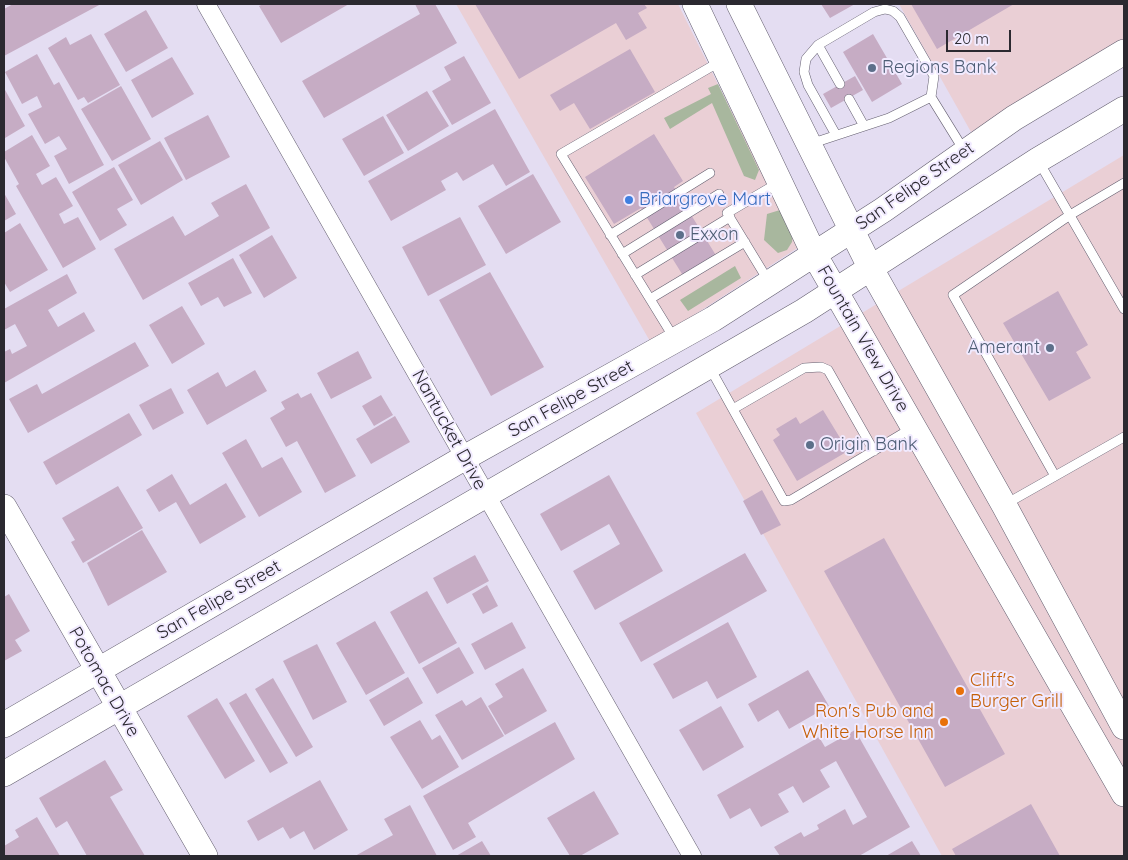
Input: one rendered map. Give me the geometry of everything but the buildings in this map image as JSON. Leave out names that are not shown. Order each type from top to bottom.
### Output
[{"type":"main road","name":"Fountain View Drive","points":[[695,4],[814,254],[1124,794]]},
{"type":"main road","points":[[739,4],[871,269],[1123,722]]},
{"type":"main road","name":"San Felipe Street","points":[[4,724],[464,458],[676,341],[851,231],[1014,118],[1124,52]]},
{"type":"main road","points":[[4,774],[836,291],[1038,160],[1124,109]]},
{"type":"main road","name":"Potomac Drive","points":[[4,507],[96,671],[205,856]]},
{"type":"street","name":"Nantucket Drive","points":[[206,4],[692,856]]},
{"type":"lane","points":[[836,135],[808,85],[804,72],[806,59],[818,45],[874,12],[885,9],[893,11],[900,17],[934,76],[931,97],[965,152]]},
{"type":"lane","points":[[818,45],[840,84]]},
{"type":"lane","points":[[676,341],[561,154],[721,61]]},
{"type":"lane","points":[[808,144],[889,118],[931,97]]},
{"type":"lane","points":[[849,99],[864,126]]},
{"type":"lane","points":[[1038,160],[1124,309]]},
{"type":"lane","points":[[610,234],[710,173]]},
{"type":"lane","points":[[769,282],[728,213],[779,182]]},
{"type":"lane","points":[[1055,476],[953,295],[1070,216],[1124,183]]},
{"type":"lane","points":[[622,254],[719,194]]},
{"type":"lane","points":[[636,275],[730,217]]},
{"type":"lane","points":[[650,299],[745,242]]},
{"type":"lane","points":[[709,366],[784,501],[791,500],[914,427]]},
{"type":"lane","points":[[733,409],[804,368],[821,367],[828,370],[874,450]]},
{"type":"lane","points":[[1004,505],[1124,437]]},
{"type":"shaded area","points":[[456,4],[678,4],[799,247],[651,343]]},
{"type":"shaded area","points":[[899,4],[1124,4],[1124,40],[971,132]]},
{"type":"shaded area","points":[[1124,155],[1124,856],[942,856],[696,413]]},
{"type":"green space","points":[[718,84],[759,170],[755,180],[744,176],[712,103],[670,129],[664,118],[711,94],[708,88]]},
{"type":"green space","points":[[780,210],[793,234],[792,242],[787,250],[778,253],[764,240],[767,214]]},
{"type":"green space","points":[[735,266],[741,278],[688,311],[680,300]]},
{"type":"place","name":"Regions Bank","points":[[872,68]]},
{"type":"place","name":"Briargrove Mart","points":[[629,200]]},
{"type":"place","name":"Exxon","points":[[680,235]]},
{"type":"place","name":"Amerant","points":[[1050,348]]},
{"type":"place","name":"Origin Bank","points":[[810,445]]},
{"type":"place","name":"Cliff's Burger Grill","points":[[960,691]]},
{"type":"place","name":"Ron's Pub and White Horse Inn","points":[[944,722]]}]
